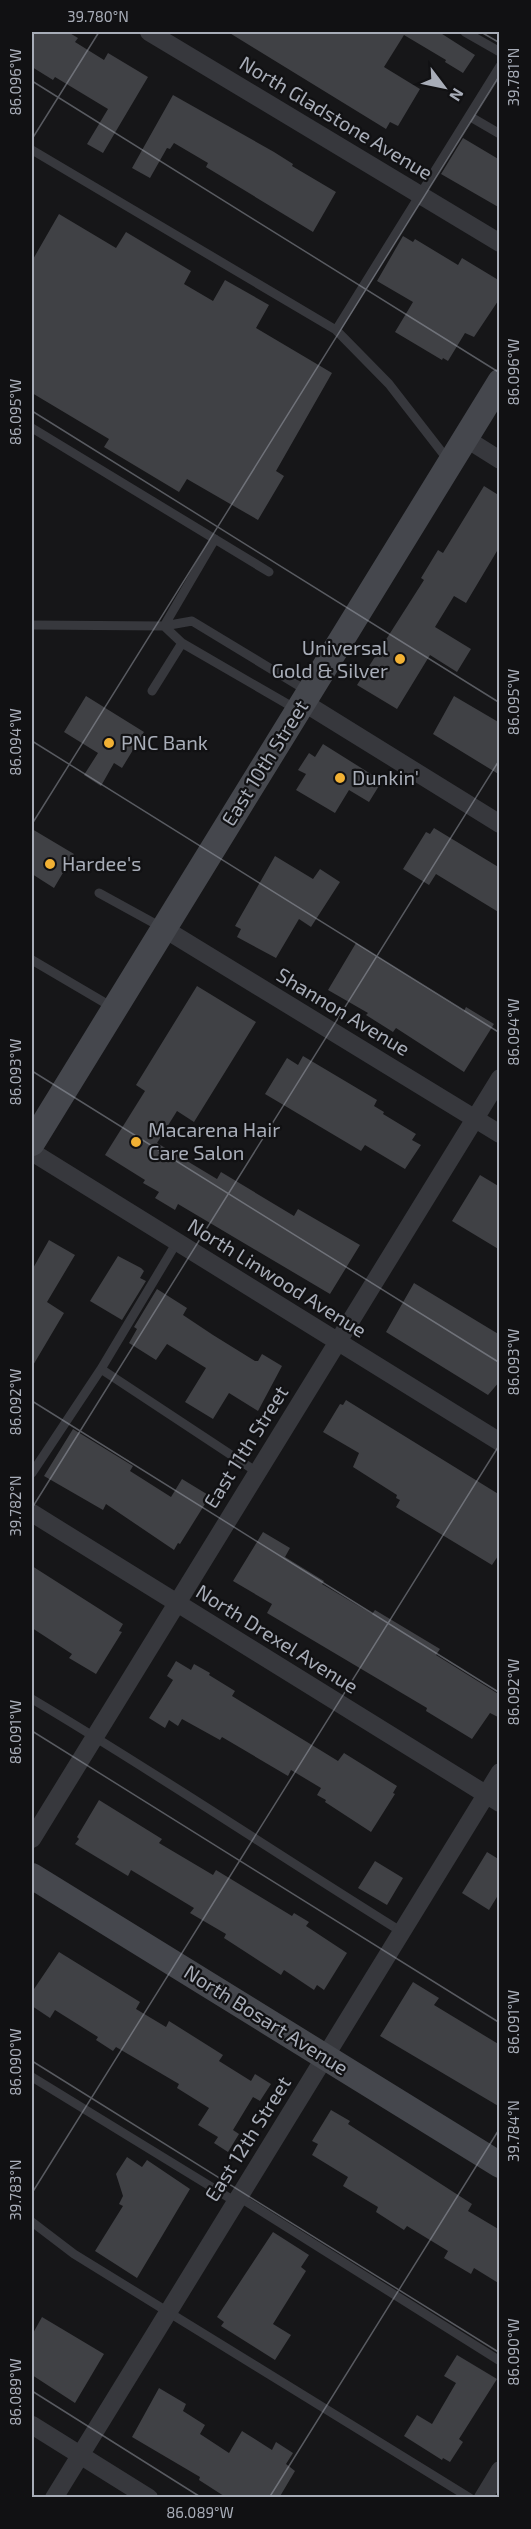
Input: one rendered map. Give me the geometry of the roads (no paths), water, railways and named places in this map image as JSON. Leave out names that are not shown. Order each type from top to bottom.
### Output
[{"type":"main road","name":"East 10th Street","points":[[32,1143],[500,382]]},
{"type":"main road","name":"North Bosart Avenue","points":[[32,1876],[500,2164]]},
{"type":"street","name":"North Gladstone Avenue","points":[[149,32],[500,243]]},
{"type":"street","points":[[465,438],[500,460]]},
{"type":"street","points":[[303,701],[500,824]]},
{"type":"street","name":"Shannon Avenue","points":[[163,928],[500,1134]]},
{"type":"street","name":"East 11th Street","points":[[32,1839],[500,1078]]},
{"type":"street","name":"North Linwood Avenue","points":[[32,1152],[500,1442]]},
{"type":"street","name":"North Drexel Avenue","points":[[32,1513],[493,1799]]},
{"type":"street","name":"East 12th Street","points":[[54,2498],[402,1932],[493,1799],[500,1772]]},
{"type":"street","points":[[32,2425],[149,2498]]},
{"type":"street","points":[[483,2498],[500,2470]]},
{"type":"lane","points":[[465,32],[500,52]]},
{"type":"lane","points":[[336,330],[500,66]]},
{"type":"lane","points":[[469,116],[500,134]]},
{"type":"lane","points":[[32,150],[336,330],[389,384],[450,462]]},
{"type":"lane","points":[[32,428],[268,572]]},
{"type":"lane","points":[[164,626],[215,539]]},
{"type":"lane","points":[[32,624],[164,626],[192,621],[303,701]]},
{"type":"lane","points":[[164,626],[182,643],[303,701]]},
{"type":"lane","points":[[152,691],[182,643]]},
{"type":"lane","points":[[99,893],[163,928]]},
{"type":"lane","points":[[32,960],[114,1008]]},
{"type":"lane","points":[[32,1473],[101,1369],[177,1242]]},
{"type":"lane","points":[[101,1369],[257,1472]]},
{"type":"lane","points":[[32,1699],[402,1932]]},
{"type":"lane","points":[[32,2077],[500,2361]]},
{"type":"lane","points":[[32,2222],[74,2254],[470,2498]]},
{"type":"place","name":"Universal Gold & Silver","points":[[400,659]]},
{"type":"place","name":"PNC Bank","points":[[109,743]]},
{"type":"place","name":"Dunkin'","points":[[340,778]]},
{"type":"place","name":"Hardee's","points":[[50,864]]},
{"type":"place","name":"Macarena Hair Care Salon","points":[[136,1142]]}]
